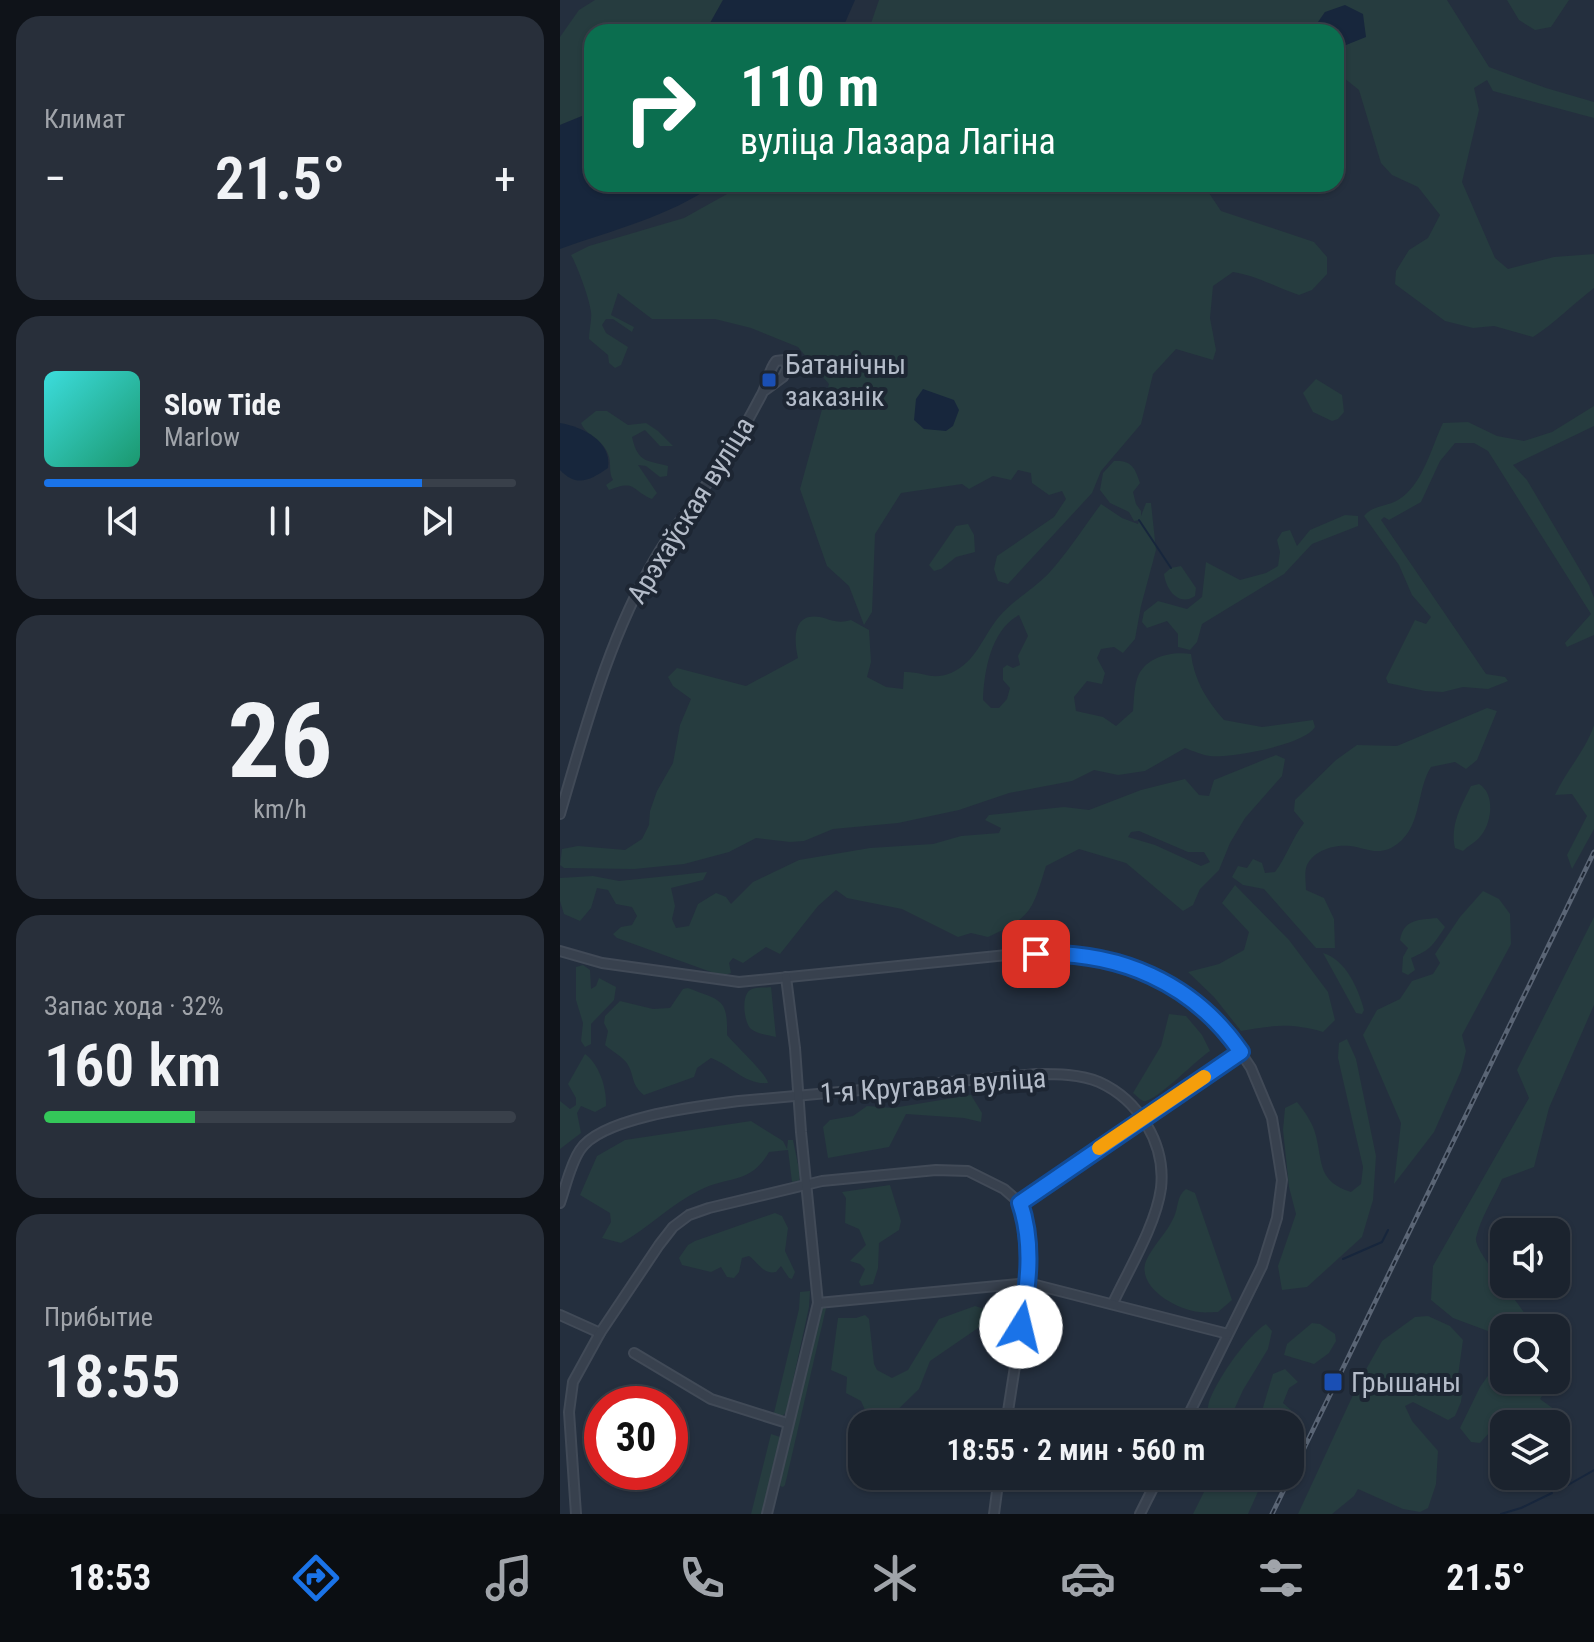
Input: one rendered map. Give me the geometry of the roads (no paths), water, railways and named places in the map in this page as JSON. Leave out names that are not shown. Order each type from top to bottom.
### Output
[{"type":"street","name":"Арэхаўская вуліца","points":[[560,814],[611,648],[631,603],[655,558],[690,504],[729,453],[764,391]]},
{"type":"street","points":[[560,951],[602,963],[739,982],[1007,955],[1064,953],[1101,958],[1146,971],[1202,1007],[1241,1052],[1262,1089],[1272,1118],[1282,1180],[1270,1246],[1191,1410]]},
{"type":"street","points":[[767,1514],[818,1303],[786,977]]},
{"type":"street","points":[[1020,1203],[1241,1052]]},
{"type":"street","name":"1-я Кругавая вуліца","points":[[560,1203],[580,1149],[595,1134],[611,1126],[699,1106],[1054,1074],[1098,1082],[1118,1094],[1143,1117],[1158,1152],[1161,1190],[1113,1303]]},
{"type":"street","points":[[576,1514],[570,1397],[579,1370],[600,1333],[673,1227],[689,1215],[709,1208],[808,1185],[936,1170],[968,1171],[1004,1189],[1020,1203],[1028,1232],[1028,1283],[1008,1410]]},
{"type":"street","points":[[818,1303],[1028,1283],[1228,1334]]},
{"type":"street","points":[[560,1315],[600,1333]]},
{"type":"street","points":[[634,1353],[711,1399],[787,1423]]},
{"type":"street","points":[[994,1514],[997,1490]]},
{"type":"street","points":[[1140,1514],[1152,1490]]},
{"type":"water","points":[[723,0],[855,0],[844,24],[710,24]]},
{"type":"water","points":[[1345,5],[1363,14],[1366,37],[1344,46],[1344,24],[1317,24],[1325,12]]},
{"type":"water","points":[[584,115],[584,192],[702,192],[659,214],[560,249],[560,125]]},
{"type":"water","points":[[923,389],[954,400],[959,410],[953,426],[946,431],[924,429],[914,420],[916,399]]},
{"type":"water","points":[[560,423],[578,428],[601,443],[608,458],[608,468],[584,480],[566,476],[560,470]]},
{"type":"waterway","points":[[1139,520],[1171,568]]},
{"type":"waterway","points":[[1343,1259],[1382,1242],[1388,1230]]},
{"type":"waterway","points":[[1570,1484],[1594,1470]]},
{"type":"waterway","points":[[1501,1514],[1552,1493]]},
{"type":"railway","points":[[1272,1514],[1594,852]]},
{"type":"place","name":"Батанічны заказнік","points":[[769,380]]},
{"type":"place","name":"Грышаны","points":[[1333,1382]]}]
